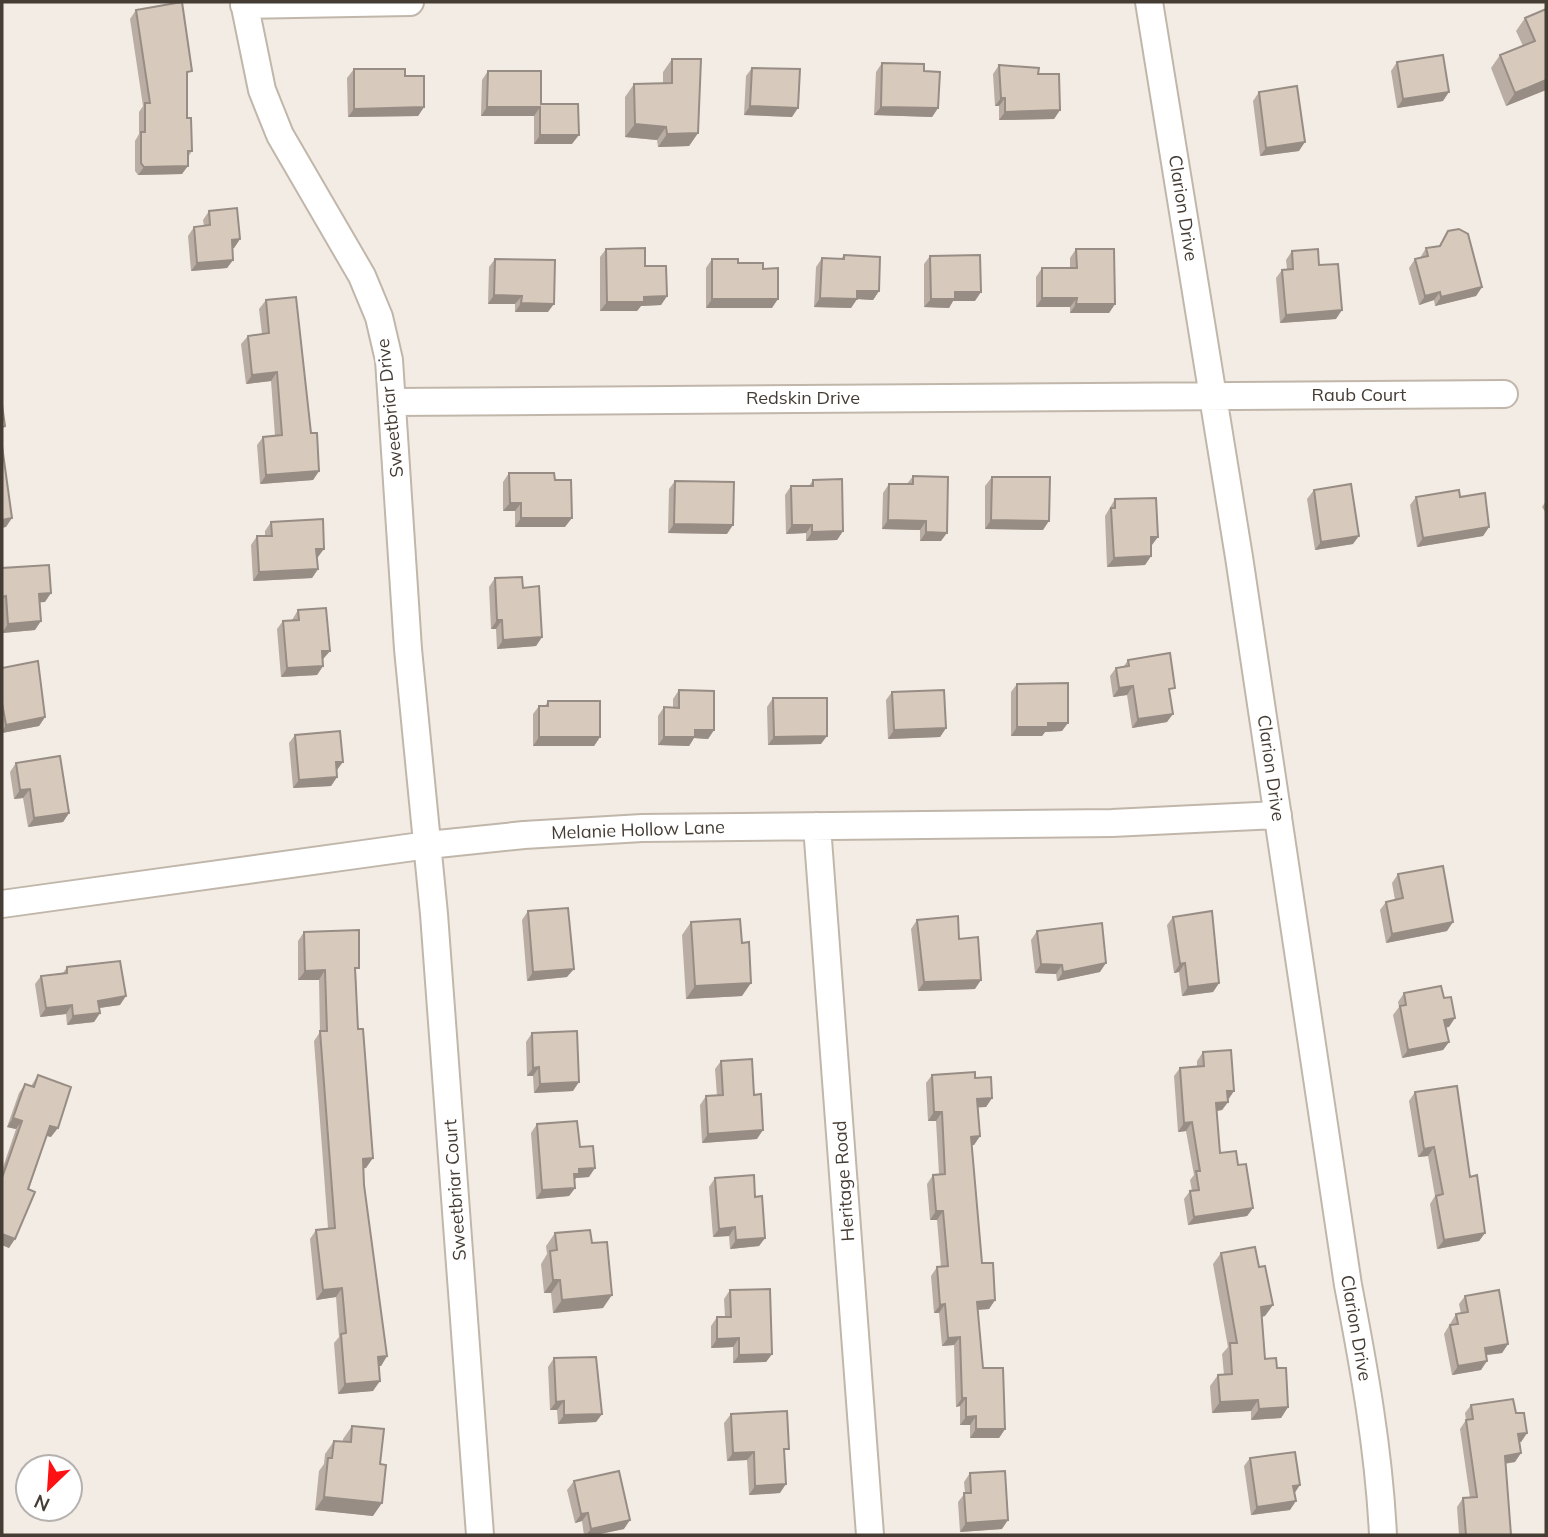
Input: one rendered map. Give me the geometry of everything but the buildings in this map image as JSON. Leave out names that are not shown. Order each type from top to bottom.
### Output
[{"type":"street","points":[[244,3],[410,2]]},
{"type":"street","name":"Clarion Drive","points":[[1149,2],[1213,395],[1348,1285],[1367,1387],[1381,1489],[1383,1535]]},
{"type":"street","name":"Sweetbriar Drive","points":[[244,3],[262,90],[280,135],[350,252],[379,317],[389,360],[408,649],[428,845]]},
{"type":"street","name":"Raub Court","points":[[1213,395],[1504,394]]},
{"type":"street","name":"Redskin Drive","points":[[393,402],[1213,395]]},
{"type":"street","name":"Melanie Hollow Lane","points":[[2,904],[428,845],[524,835],[642,828],[1112,822],[1278,816]]},
{"type":"street","name":"Heritage Road","points":[[817,826],[870,1535]]},
{"type":"street","name":"Sweetbriar Court","points":[[428,845],[480,1535]]}]
